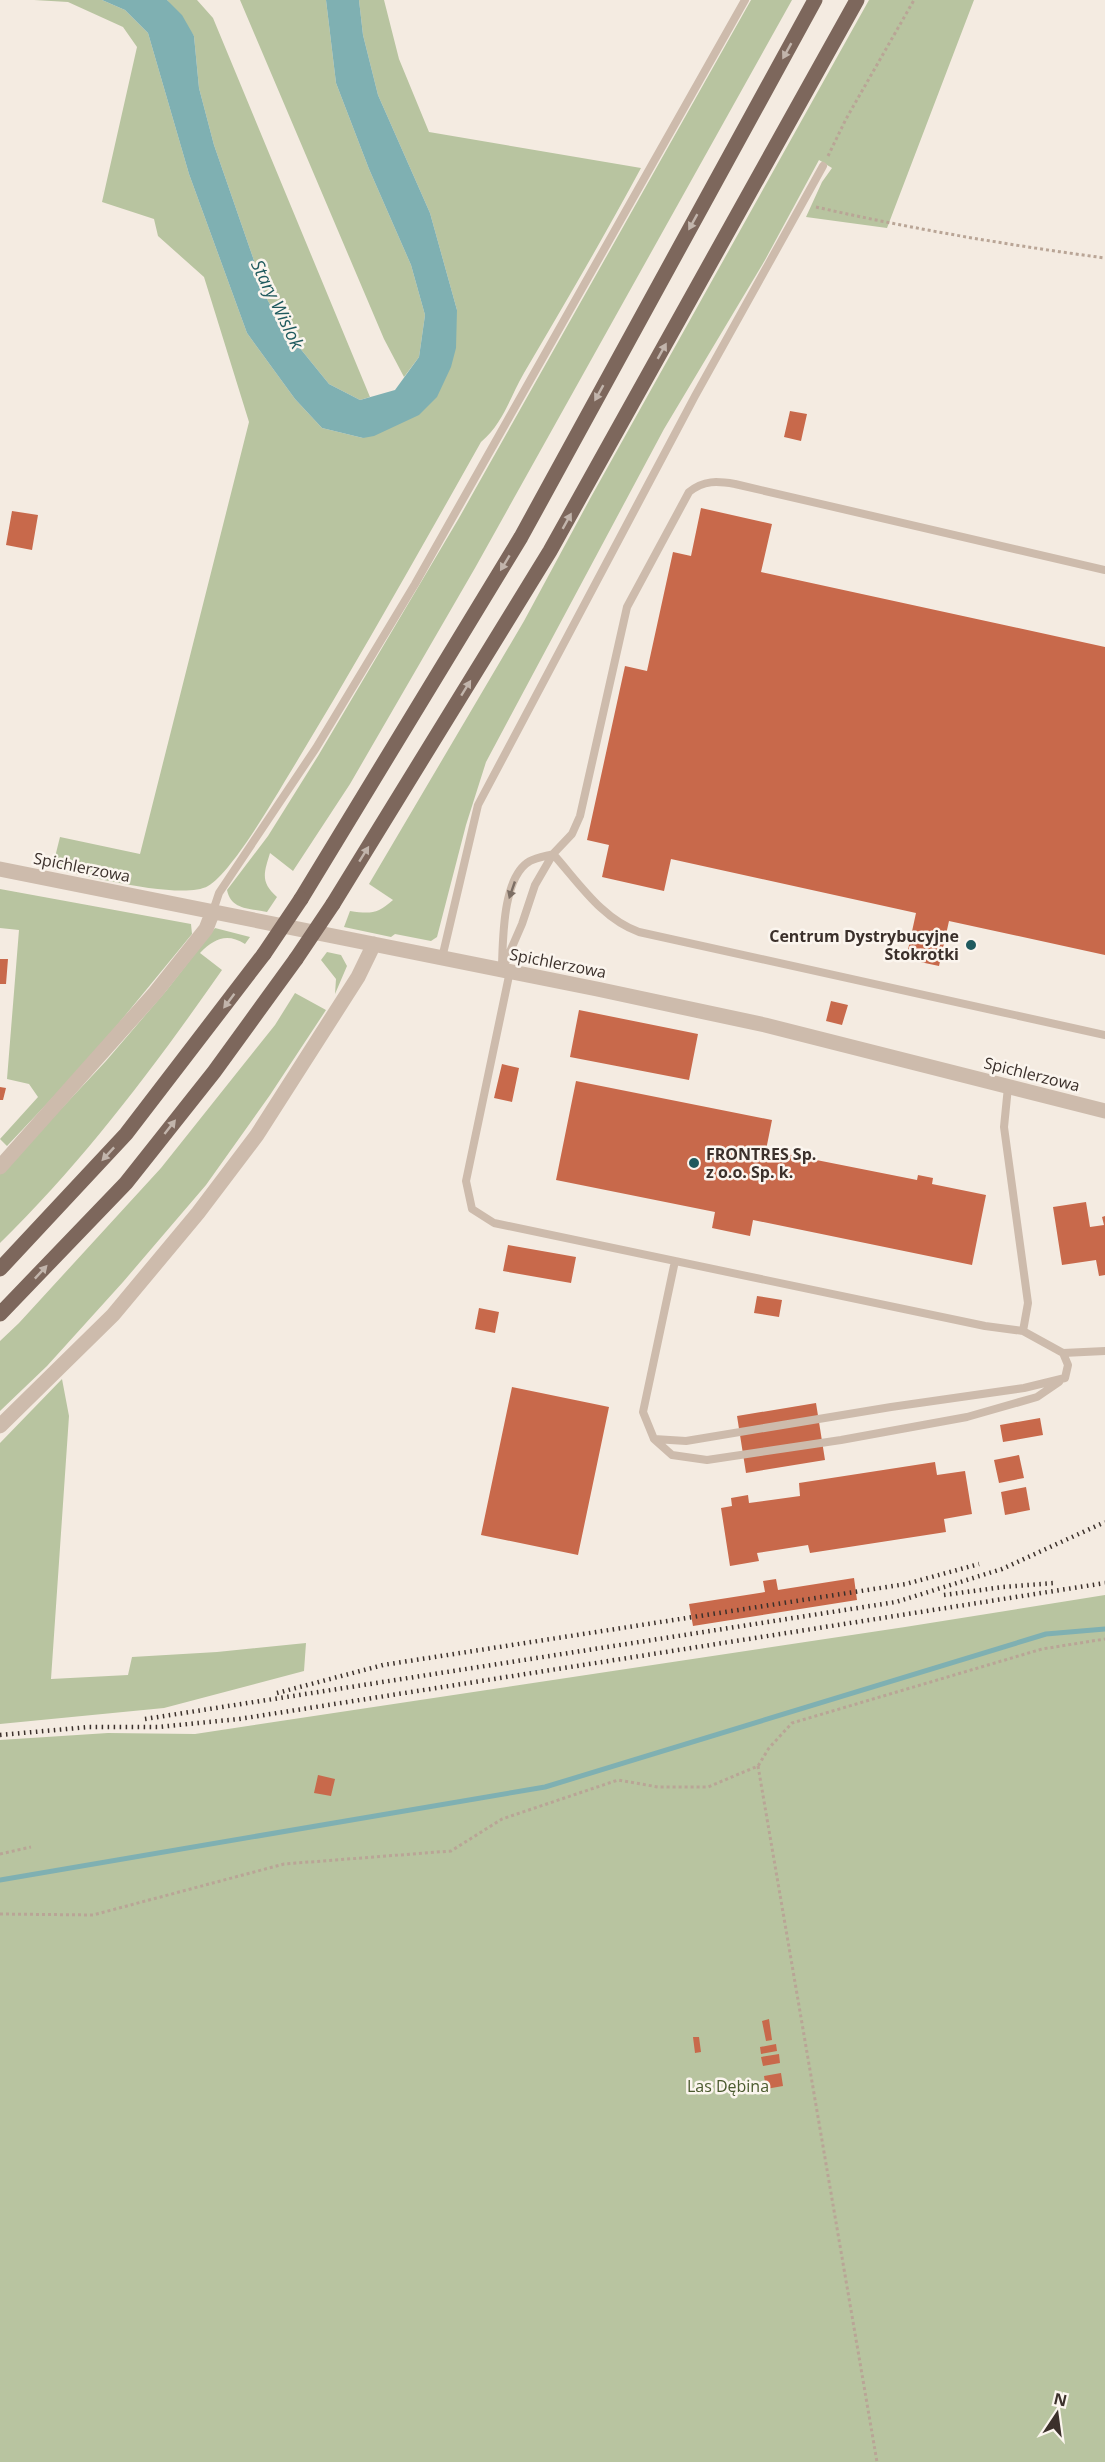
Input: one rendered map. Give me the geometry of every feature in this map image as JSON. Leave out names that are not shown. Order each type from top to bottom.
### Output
[{"type":"main road","points":[[0,1269],[126,1134],[264,954],[301,899],[520,537],[815,0]]},
{"type":"main road","points":[[0,1314],[126,1183],[214,1072],[333,904],[550,551],[857,0]]},
{"type":"street","name":"Spichlerzowa","points":[[0,869],[506,970],[765,1025],[1105,1111]]},
{"type":"street","points":[[0,1167],[155,993],[206,929],[213,911]]},
{"type":"street","points":[[0,1426],[113,1315],[198,1214],[257,1135],[358,977],[374,944]]},
{"type":"lane","points":[[213,911],[219,893],[310,757],[415,584],[745,0]]},
{"type":"lane","points":[[442,958],[478,805],[695,396],[823,166]]},
{"type":"lane","points":[[1105,570],[735,483],[719,481],[697,486],[689,492],[627,607],[580,816],[572,834],[553,854],[535,885],[506,970],[465,1181],[472,1209],[494,1223],[986,1326],[1023,1331],[1063,1353],[1105,1351]]},
{"type":"lane","points":[[506,970],[504,920],[511,889],[520,871],[530,861],[553,854]]},
{"type":"lane","points":[[553,854],[611,918],[623,927],[1105,1035]]},
{"type":"lane","points":[[1008,1087],[1004,1127],[1029,1303],[1023,1331]]},
{"type":"lane","points":[[675,1261],[643,1412],[654,1439],[672,1455],[707,1460],[841,1440],[967,1417],[1037,1397],[1065,1378],[1068,1365],[1063,1353]]},
{"type":"lane","points":[[654,1439],[686,1441],[891,1407],[1024,1388],[1065,1378]]},
{"type":"path","points":[[823,166],[846,119],[914,0]]},
{"type":"path","points":[[803,203],[879,221],[1105,258]]},
{"type":"path","points":[[0,1914],[93,1915],[284,1864],[451,1851],[502,1819],[618,1780],[658,1787],[708,1787],[758,1767],[770,1748],[792,1723],[1042,1649],[1105,1639]]},
{"type":"path","points":[[758,1767],[877,2462]]},
{"type":"path","points":[[0,1854],[31,1847]]},
{"type":"green space","points":[[34,0],[102,0],[125,10],[148,33],[189,174],[247,333],[295,399],[322,428],[363,438],[457,310],[430,213],[378,95],[363,35],[359,0],[384,0],[399,59],[429,132],[641,168],[524,373],[501,418],[481,442],[362,652],[251,836],[217,879],[208,886],[195,890],[156,889],[52,869],[60,837],[140,854],[249,422],[204,277],[158,236],[154,219],[102,202],[137,47],[123,27],[68,2]]},
{"type":"green space","points":[[167,0],[197,0],[213,18],[370,397],[360,400],[329,384],[286,331],[268,301],[214,145],[199,88],[194,36]]},
{"type":"green space","points":[[240,0],[326,0],[336,83],[369,169],[411,265],[425,315],[419,357],[404,377],[384,339]]},
{"type":"green space","points":[[751,0],[792,0],[475,568],[350,784],[293,871],[270,853],[265,877],[268,887],[277,897],[267,912],[237,905],[229,897],[227,890],[268,836],[318,756],[459,518]]},
{"type":"green space","points":[[869,0],[974,0],[887,228],[806,217],[822,182],[832,168],[819,160],[765,260],[664,429],[486,762],[466,825],[437,937],[431,941],[395,934],[391,937],[344,927],[350,911],[373,912],[393,900],[369,884],[524,621]]},
{"type":"green space","points":[[0,889],[191,924],[192,934],[91,1057],[7,1146],[0,1139],[38,1097],[29,1084],[7,1079],[19,930],[0,928]]},
{"type":"green space","points":[[215,928],[250,937],[245,944],[232,939],[221,939],[200,953],[222,970],[171,1042],[117,1112],[61,1179],[0,1243],[0,1174],[106,1061],[166,991]]},
{"type":"green space","points":[[327,952],[341,955],[347,966],[335,994],[336,979],[321,960]]},
{"type":"green space","points":[[295,993],[326,1010],[270,1095],[206,1185],[47,1366],[0,1411],[0,1341],[161,1168],[275,1025]]},
{"type":"green space","points":[[62,1379],[69,1416],[51,1679],[128,1675],[132,1657],[217,1652],[306,1643],[304,1671],[164,1708],[0,1724],[0,1443]]},
{"type":"green space","name":"Las Dębina","points":[[1105,1595],[1105,2462],[0,2462],[0,1740],[108,1733],[195,1734]]},
{"type":"water","points":[[102,0],[167,0],[182,15],[194,36],[199,88],[214,145],[268,301],[286,331],[329,384],[360,400],[395,390],[419,357],[425,315],[411,265],[369,169],[336,83],[326,0],[359,0],[363,35],[378,95],[430,213],[457,310],[456,348],[451,367],[437,397],[419,415],[374,436],[363,438],[322,428],[295,399],[247,333],[189,174],[148,33],[125,10]]},
{"type":"building","points":[[790,411],[807,414],[801,441],[784,437]]},
{"type":"building","points":[[701,508],[772,524],[761,572],[1105,647],[1105,955],[949,921],[939,966],[906,959],[916,913],[671,859],[664,891],[602,877],[609,845],[587,840],[625,666],[647,671],[673,552],[691,556]]},
{"type":"building","points":[[12,511],[38,515],[32,550],[6,545]]},
{"type":"building","points":[[0,959],[8,959],[6,984],[0,984]]},
{"type":"building","points":[[831,1001],[848,1005],[842,1025],[826,1021]]},
{"type":"building","points":[[579,1010],[698,1034],[689,1080],[570,1057]]},
{"type":"building","points":[[502,1064],[519,1068],[512,1102],[494,1098]]},
{"type":"building","name":"FRONTRES Sp. z o.o. Sp. k.","points":[[576,1081],[772,1120],[766,1150],[917,1180],[918,1175],[933,1178],[932,1184],[986,1195],[972,1265],[753,1220],[750,1236],[712,1228],[715,1212],[556,1180]]},
{"type":"building","points":[[0,1087],[6,1088],[3,1100],[0,1100]]},
{"type":"building","points":[[1086,1202],[1090,1227],[1104,1225],[1102,1217],[1105,1216],[1105,1275],[1099,1276],[1096,1260],[1062,1265],[1053,1207]]},
{"type":"building","points":[[508,1245],[576,1257],[571,1283],[503,1271]]},
{"type":"building","points":[[757,1296],[782,1300],[779,1317],[754,1313]]},
{"type":"building","points":[[479,1308],[499,1312],[495,1333],[475,1329]]},
{"type":"building","points":[[512,1387],[609,1407],[578,1555],[481,1535]]},
{"type":"building","points":[[816,1403],[825,1460],[746,1473],[737,1416]]},
{"type":"building","points":[[1040,1418],[1043,1435],[1003,1442],[1000,1425]]},
{"type":"building","points":[[1019,1455],[1024,1478],[999,1483],[994,1460]]},
{"type":"building","points":[[935,1462],[937,1475],[965,1471],[972,1514],[944,1519],[946,1532],[810,1553],[808,1545],[757,1553],[759,1561],[730,1566],[721,1508],[732,1506],[731,1498],[748,1495],[749,1503],[800,1496],[799,1483]]},
{"type":"building","points":[[1026,1487],[1030,1510],[1005,1515],[1001,1492]]},
{"type":"building","points":[[854,1578],[857,1600],[693,1626],[689,1604],[765,1592],[763,1581],[776,1579],[778,1590]]},
{"type":"building","points":[[318,1775],[335,1779],[331,1796],[314,1793]]},
{"type":"building","points":[[769,2019],[772,2040],[766,2041],[762,2021]]},
{"type":"building","points":[[693,2037],[699,2037],[701,2052],[695,2053]]},
{"type":"building","points":[[776,2044],[777,2051],[761,2054],[760,2047]]},
{"type":"building","points":[[779,2054],[780,2063],[763,2066],[761,2057]]},
{"type":"building","points":[[781,2073],[783,2086],[766,2089],[764,2076]]},
{"type":"waterway","points":[[0,1880],[545,1787],[1046,1634],[1105,1629]]},
{"type":"railway","points":[[145,1719],[896,1602],[1002,1569],[1105,1522]]},
{"type":"railway","points":[[277,1693],[383,1665],[906,1584],[979,1564]]},
{"type":"railway","points":[[944,1595],[1054,1583]]},
{"type":"railway","points":[[0,1735],[89,1727],[158,1727],[239,1719],[1105,1583]]},
{"type":"place","name":"Centrum Dystrybucyjne Stokrotki","points":[[971,945]]},
{"type":"place","name":"FRONTRES Sp. z o.o. Sp. k.","points":[[694,1163]]},
{"type":"water label","name":"Stary Wislok","points":[[278,304]]}]
